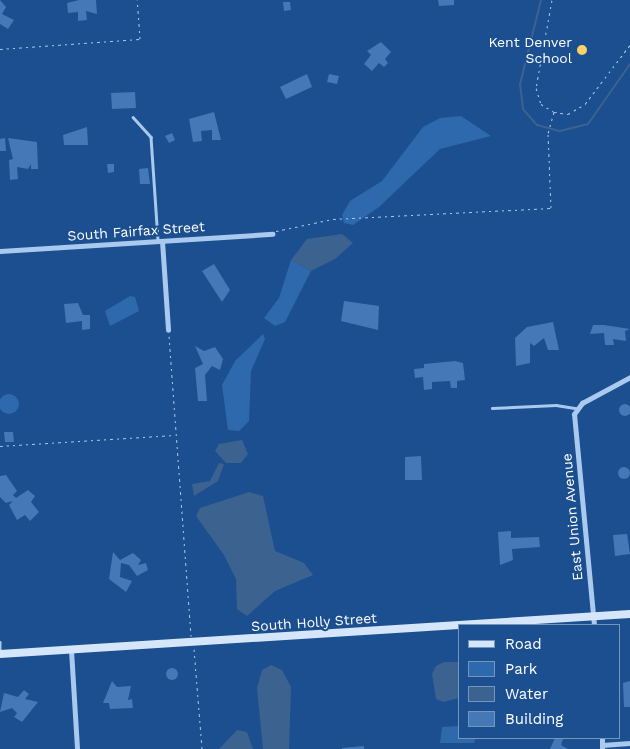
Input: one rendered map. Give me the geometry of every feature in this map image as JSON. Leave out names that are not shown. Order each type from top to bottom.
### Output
[{"type":"street","name":"South Fairfax Street","points":[[0,251],[272,234]]},
{"type":"street","points":[[160,241],[168,330]]},
{"type":"street","points":[[578,409],[630,377]]},
{"type":"street","name":"East Union Avenue","points":[[578,409],[574,414],[594,621]]},
{"type":"street","name":"South Holly Street","points":[[537,624],[594,621],[630,614]]},
{"type":"street","name":"South Holly Street","points":[[0,654],[458,628]]},
{"type":"street","points":[[71,650],[77,749]]},
{"type":"street","points":[[602,747],[630,743]]},
{"type":"lane","points":[[133,117],[151,137],[160,241]]},
{"type":"lane","points":[[492,408],[556,405],[578,409]]},
{"type":"lane","points":[[0,642],[0,654]]},
{"type":"path","points":[[0,49],[140,39],[137,0]]},
{"type":"path","points":[[552,0],[536,88],[541,104],[554,112],[568,114],[585,104],[630,45]]},
{"type":"path","points":[[272,234],[280,227],[328,223],[335,219],[369,216],[380,220],[551,208],[548,133],[554,112]]},
{"type":"path","points":[[168,330],[202,749]]},
{"type":"path","points":[[0,446],[176,435]]},
{"type":"green space","points":[[461,116],[491,136],[440,149],[379,207],[353,225],[344,223],[342,215],[350,201],[382,181],[423,127],[440,118]]},
{"type":"green space","points":[[291,260],[311,271],[285,322],[275,326],[264,318],[279,298]]},
{"type":"green space","points":[[130,296],[135,297],[139,311],[110,326],[105,311]]},
{"type":"green space","points":[[263,334],[265,339],[251,371],[249,421],[239,431],[228,430],[222,385],[235,361]]},
{"type":"green space","points":[[5,394],[13,394],[19,400],[19,408],[13,414],[5,414],[-1,408],[-1,400]]},
{"type":"green space","points":[[458,726],[458,739],[476,739],[474,743],[440,743],[442,727]]},
{"type":"water","points":[[342,234],[353,243],[335,259],[311,271],[291,260],[307,239]]},
{"type":"water","points":[[242,440],[248,454],[241,463],[226,463],[215,451],[219,444]]},
{"type":"water","points":[[219,463],[224,464],[218,481],[194,496],[192,484],[210,481]]},
{"type":"water","points":[[249,492],[263,496],[275,551],[304,563],[313,575],[275,591],[247,616],[237,609],[236,579],[224,555],[196,516],[200,508]]},
{"type":"water","points":[[444,662],[458,662],[458,698],[443,702],[436,699],[432,674],[436,666]]},
{"type":"water","points":[[271,665],[282,670],[291,687],[289,749],[263,749],[257,688],[262,670]]},
{"type":"water","points":[[237,730],[247,732],[253,749],[219,749]]},
{"type":"building","points":[[0,0],[6,7],[2,14],[14,20],[8,29],[0,24]]},
{"type":"building","points":[[79,0],[96,0],[97,14],[86,11],[87,20],[78,21],[78,12],[68,13],[67,3]]},
{"type":"building","points":[[438,0],[454,0],[454,5],[439,6]]},
{"type":"building","points":[[283,2],[290,2],[291,10],[284,11]]},
{"type":"building","points":[[381,42],[391,52],[385,59],[388,63],[384,67],[379,63],[372,71],[364,64],[371,55],[367,51]]},
{"type":"building","points":[[307,74],[312,87],[286,99],[280,87]]},
{"type":"building","points":[[329,74],[339,76],[337,84],[327,82]]},
{"type":"building","points":[[135,92],[136,108],[112,109],[111,93]]},
{"type":"building","points":[[214,112],[221,140],[212,140],[212,130],[201,131],[202,141],[193,142],[189,119]]},
{"type":"building","points":[[87,127],[88,145],[64,145],[63,135]]},
{"type":"building","points":[[172,133],[175,140],[169,143],[165,136]]},
{"type":"building","points":[[5,138],[6,151],[0,151],[0,139]]},
{"type":"building","points":[[8,138],[37,142],[38,169],[31,169],[31,164],[28,169],[17,167],[18,179],[10,180],[9,160],[13,159]]},
{"type":"building","points":[[107,164],[114,164],[114,172],[108,173]]},
{"type":"building","points":[[148,168],[150,184],[140,184],[139,169]]},
{"type":"building","points":[[214,264],[230,290],[222,302],[202,271]]},
{"type":"building","points":[[344,301],[379,306],[378,330],[341,321]]},
{"type":"building","points":[[78,303],[83,315],[90,315],[90,329],[82,330],[82,321],[66,323],[64,304]]},
{"type":"building","points":[[553,322],[559,350],[548,350],[544,338],[534,346],[530,343],[530,363],[516,366],[515,338],[527,327]]},
{"type":"building","points":[[593,325],[630,329],[625,331],[626,341],[613,339],[614,345],[605,345],[604,333],[590,334]]},
{"type":"building","points":[[195,346],[204,351],[215,347],[223,359],[220,370],[212,366],[205,375],[207,401],[198,401],[195,368],[203,364]]},
{"type":"building","points":[[455,361],[463,363],[465,380],[457,381],[457,388],[451,388],[450,381],[432,382],[432,389],[424,390],[423,377],[415,378],[414,369],[424,368],[424,364]]},
{"type":"building","points":[[623,404],[627,404],[631,410],[627,416],[623,416],[619,412],[619,408]]},
{"type":"building","points":[[4,432],[13,432],[14,442],[5,442]]},
{"type":"building","points":[[421,456],[422,480],[405,480],[405,457]]},
{"type":"building","points":[[624,467],[630,473],[624,479],[618,473]]},
{"type":"building","points":[[6,475],[17,491],[13,495],[16,498],[28,490],[35,496],[31,502],[39,512],[30,521],[25,515],[17,520],[9,505],[13,501],[6,503],[0,497],[0,476]]},
{"type":"building","points":[[511,531],[511,538],[539,537],[540,547],[512,549],[513,560],[500,565],[498,532]]},
{"type":"building","points":[[627,534],[630,554],[615,556],[613,535]]},
{"type":"building","points":[[113,552],[120,560],[133,553],[141,560],[138,565],[146,563],[148,570],[137,576],[129,565],[121,563],[120,577],[132,581],[126,592],[109,579]]},
{"type":"building","points":[[170,668],[174,668],[178,674],[174,680],[170,680],[166,676],[166,672]]},
{"type":"building","points":[[112,681],[117,687],[131,686],[128,700],[132,699],[133,708],[110,709],[109,703],[103,703]]},
{"type":"building","points":[[630,681],[630,707],[624,707],[623,683]]},
{"type":"building","points":[[24,690],[29,694],[25,699],[38,702],[22,722],[14,717],[17,713],[12,708],[0,712],[4,693],[18,697]]},
{"type":"building","points":[[555,739],[563,739],[561,745],[568,749],[550,749]]},
{"type":"building","points":[[364,746],[364,749],[342,749],[342,748]]},
{"type":"waterway","points":[[541,0],[520,84],[523,109],[537,125],[560,131],[588,124],[630,64]]},
{"type":"place","name":"Kent Denver School","points":[[582,50]]}]
